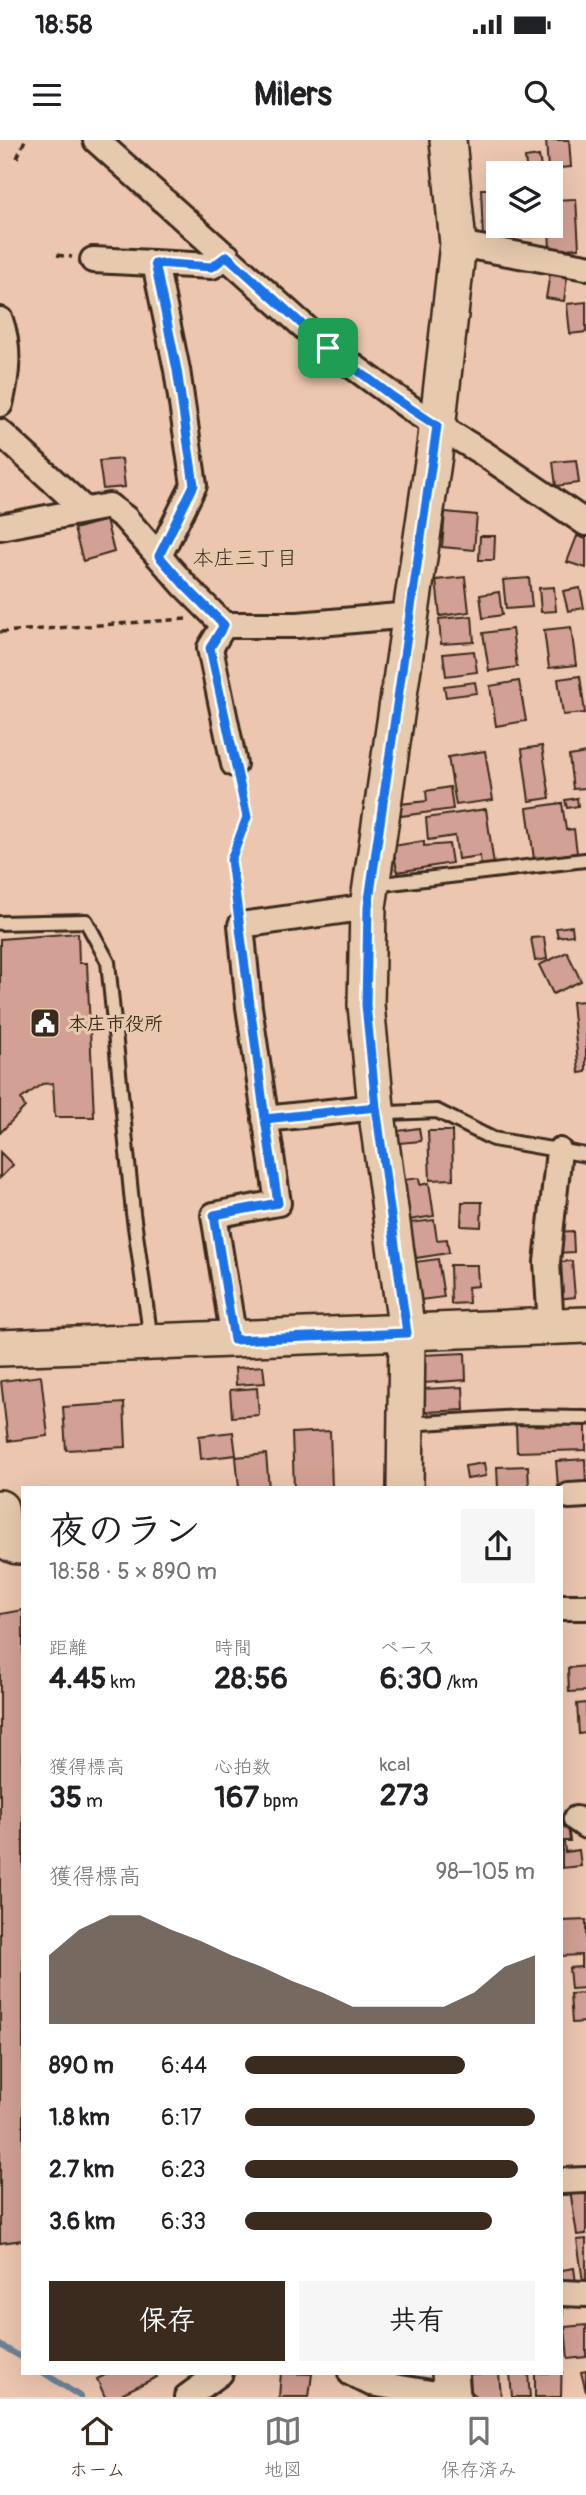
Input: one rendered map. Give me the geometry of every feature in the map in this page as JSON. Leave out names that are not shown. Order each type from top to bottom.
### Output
[{"type":"street","points":[[96,140],[328,348],[393,397],[483,453],[586,523]]},
{"type":"street","points":[[405,1486],[407,1333],[376,1107],[366,1005],[369,897],[437,426],[458,244],[448,140]]},
{"type":"street","points":[[458,244],[586,267]]},
{"type":"street","points":[[93,260],[212,267],[227,256]]},
{"type":"street","points":[[155,263],[177,370],[194,485],[159,556]]},
{"type":"street","points":[[0,320],[5,334],[8,373],[0,404]]},
{"type":"street","points":[[0,432],[85,510]]},
{"type":"street","points":[[0,527],[109,506],[125,518],[220,621],[298,625],[410,615]]},
{"type":"street","points":[[220,621],[210,648],[234,764]]},
{"type":"street","points":[[234,1340],[214,1215],[278,1203],[242,952],[241,925],[369,897]]},
{"type":"street","points":[[265,1119],[376,1107]]},
{"type":"street","points":[[551,1326],[547,1262],[559,1151]]},
{"type":"street","points":[[0,1348],[586,1325]]},
{"type":"street","points":[[0,1508],[3,1534],[8,1542],[21,1546]]},
{"type":"street","points":[[563,1606],[586,1607]]},
{"type":"street","points":[[563,2182],[586,2180]]},
{"type":"street","points":[[563,2293],[586,2294]]},
{"type":"street","points":[[187,2397],[217,2375]]},
{"type":"street","points":[[355,2375],[371,2383],[452,2388]]},
{"type":"lane","points":[[369,897],[585,860]]},
{"type":"lane","points":[[0,923],[86,921],[108,962],[133,1213],[152,1343]]},
{"type":"lane","points":[[376,1107],[389,1113],[437,1111],[493,1139],[586,1155]]},
{"type":"lane","points":[[407,1424],[519,1417],[586,1418]]},
{"type":"path","points":[[17,158],[24,140]]},
{"type":"path","points":[[0,632],[220,621]]},
{"type":"path","points":[[234,764],[247,817],[231,860],[241,925]]},
{"type":"building","points":[[546,140],[569,140],[571,167],[563,168],[563,161],[547,161]]},
{"type":"building","points":[[539,156],[540,161],[525,161],[525,158]]},
{"type":"building","points":[[481,189],[486,189],[486,238],[483,238]]},
{"type":"building","points":[[576,199],[579,248],[550,250],[550,238],[563,238],[563,200]]},
{"type":"building","points":[[550,274],[567,277],[564,301],[546,298]]},
{"type":"building","points":[[586,302],[586,332],[570,334],[567,304]]},
{"type":"building","points":[[122,459],[125,487],[103,489],[99,461]]},
{"type":"building","points":[[576,460],[579,483],[556,486],[553,462]]},
{"type":"building","points":[[445,512],[477,515],[474,550],[442,547]]},
{"type":"building","points":[[106,520],[114,552],[83,561],[74,529]]},
{"type":"building","points":[[480,536],[495,536],[494,560],[479,560]]},
{"type":"building","points":[[577,536],[586,539],[586,568],[567,562]]},
{"type":"building","points":[[465,577],[469,612],[440,616],[436,580]]},
{"type":"building","points":[[529,578],[532,607],[506,609],[503,580]]},
{"type":"building","points":[[554,587],[556,611],[541,612],[539,588]]},
{"type":"building","points":[[580,588],[584,608],[568,611],[563,591]]},
{"type":"building","points":[[499,592],[502,615],[483,618],[480,595]]},
{"type":"building","points":[[472,616],[474,642],[441,644],[439,619]]},
{"type":"building","points":[[571,627],[576,665],[549,668],[544,630]]},
{"type":"building","points":[[512,629],[517,667],[489,671],[483,633]]},
{"type":"building","points":[[474,651],[477,672],[446,676],[443,654]]},
{"type":"building","points":[[580,676],[585,713],[563,715],[558,679]]},
{"type":"building","points":[[519,681],[526,721],[496,726],[490,686]]},
{"type":"building","points":[[475,682],[477,693],[446,697],[444,686]]},
{"type":"building","points":[[542,746],[550,798],[529,801],[522,749]]},
{"type":"building","points":[[485,751],[493,800],[456,805],[448,757]]},
{"type":"building","points":[[586,753],[586,788],[573,789],[569,756]]},
{"type":"building","points":[[450,787],[453,809],[401,816],[400,804],[427,801],[426,791]]},
{"type":"building","points":[[577,798],[578,806],[567,808],[565,800]]},
{"type":"building","points":[[562,803],[566,830],[574,829],[577,853],[534,859],[527,808]]},
{"type":"building","points":[[486,809],[494,865],[481,868],[480,856],[458,859],[455,836],[428,840],[426,818]]},
{"type":"building","points":[[424,841],[424,846],[449,844],[452,863],[397,872],[393,846]]},
{"type":"building","points":[[572,926],[573,935],[558,937],[556,928]]},
{"type":"building","name":"本庄市役所","points":[[78,933],[79,963],[87,963],[94,1117],[55,1117],[53,1083],[42,1084],[21,1099],[25,1107],[0,1133],[0,939]]},
{"type":"building","points":[[544,937],[547,959],[535,961],[531,938]]},
{"type":"building","points":[[567,952],[581,981],[553,994],[539,965]]},
{"type":"building","points":[[586,1001],[586,1072],[579,1073],[572,1002]]},
{"type":"building","points":[[419,1128],[421,1141],[399,1143],[398,1131]]},
{"type":"building","points":[[428,1131],[452,1131],[453,1179],[430,1180]]},
{"type":"building","points":[[0,1152],[13,1165],[0,1178]]},
{"type":"building","points":[[419,1178],[420,1185],[429,1183],[434,1216],[409,1220],[403,1180]]},
{"type":"building","points":[[462,1202],[482,1202],[481,1227],[461,1226]]},
{"type":"building","points":[[434,1220],[437,1240],[447,1239],[449,1253],[416,1258],[410,1223]]},
{"type":"building","points":[[573,1231],[574,1252],[556,1253],[555,1232]]},
{"type":"building","points":[[438,1259],[444,1297],[421,1300],[415,1262]]},
{"type":"building","points":[[572,1261],[575,1297],[558,1299],[556,1262]]},
{"type":"building","points":[[450,1265],[477,1265],[478,1286],[468,1287],[469,1303],[451,1304]]},
{"type":"building","points":[[465,1353],[466,1380],[424,1383],[423,1355]]},
{"type":"building","points":[[263,1366],[265,1383],[236,1385],[235,1368]]},
{"type":"building","points":[[41,1376],[48,1436],[8,1441],[1,1381]]},
{"type":"building","points":[[463,1387],[464,1410],[425,1412],[424,1389]]},
{"type":"building","points":[[257,1388],[259,1415],[232,1417],[230,1390]]},
{"type":"building","points":[[124,1403],[126,1447],[66,1450],[63,1407]]},
{"type":"building","points":[[586,1422],[586,1450],[517,1452],[516,1425]]},
{"type":"building","points":[[330,1431],[332,1486],[294,1486],[292,1433]]},
{"type":"building","points":[[233,1432],[236,1455],[201,1459],[199,1436]]},
{"type":"building","points":[[266,1454],[269,1486],[239,1486],[236,1457]]},
{"type":"building","points":[[585,1459],[586,1485],[558,1486],[556,1461]]},
{"type":"building","points":[[484,1463],[486,1476],[467,1479],[465,1466]]},
{"type":"building","points":[[528,1466],[529,1486],[498,1486],[497,1467]]},
{"type":"building","points":[[21,1610],[21,2240],[0,2243],[0,1614]]},
{"type":"building","points":[[586,1666],[586,1691],[569,1692],[568,1668]]},
{"type":"building","points":[[586,1703],[586,1733],[579,1734],[577,1704]]},
{"type":"building","points":[[563,1825],[568,1825],[570,1841],[564,1841],[565,1852],[579,1850],[581,1866],[563,1868]]},
{"type":"building","points":[[586,1920],[586,1988],[571,1989],[569,1968],[581,1967],[581,1955],[563,1956],[563,1921]]},
{"type":"building","points":[[586,1993],[586,2022],[572,2023],[570,1994]]},
{"type":"building","points":[[586,2187],[586,2234],[577,2235],[570,2190]]},
{"type":"building","points":[[586,2239],[586,2281],[583,2282],[577,2240]]},
{"type":"building","points":[[574,2268],[576,2283],[563,2284],[563,2270]]},
{"type":"building","points":[[586,2325],[586,2357],[568,2359],[565,2327]]},
{"type":"building","points":[[586,2371],[586,2392],[581,2372]]},
{"type":"building","points":[[105,2375],[157,2377],[123,2393],[125,2397],[105,2397],[97,2379]]},
{"type":"building","points":[[281,2375],[312,2375],[309,2397],[279,2397]]},
{"type":"building","points":[[470,2375],[499,2375],[501,2397],[476,2397],[471,2391]]},
{"type":"building","points":[[510,2375],[528,2375],[530,2397],[512,2397]]},
{"type":"building","points":[[535,2375],[562,2375],[561,2397],[535,2397]]},
{"type":"waterway","points":[[0,2345],[21,2357]]},
{"type":"waterway","points":[[47,2375],[81,2397]]},
{"type":"place","name":"本庄市役所","points":[[45,1023]]},
{"type":"district","name":"本庄三丁目","points":[[245,558]]},
{"type":"route","points":[[328,348],[227,256],[212,267],[155,263],[177,370],[194,485],[159,556],[224,625],[210,648],[247,817],[231,860],[265,1119],[376,1107],[407,1333],[234,1340],[214,1215],[278,1203],[265,1119],[321,1113],[376,1107],[366,1005],[368,907],[437,426],[328,348]]}]
